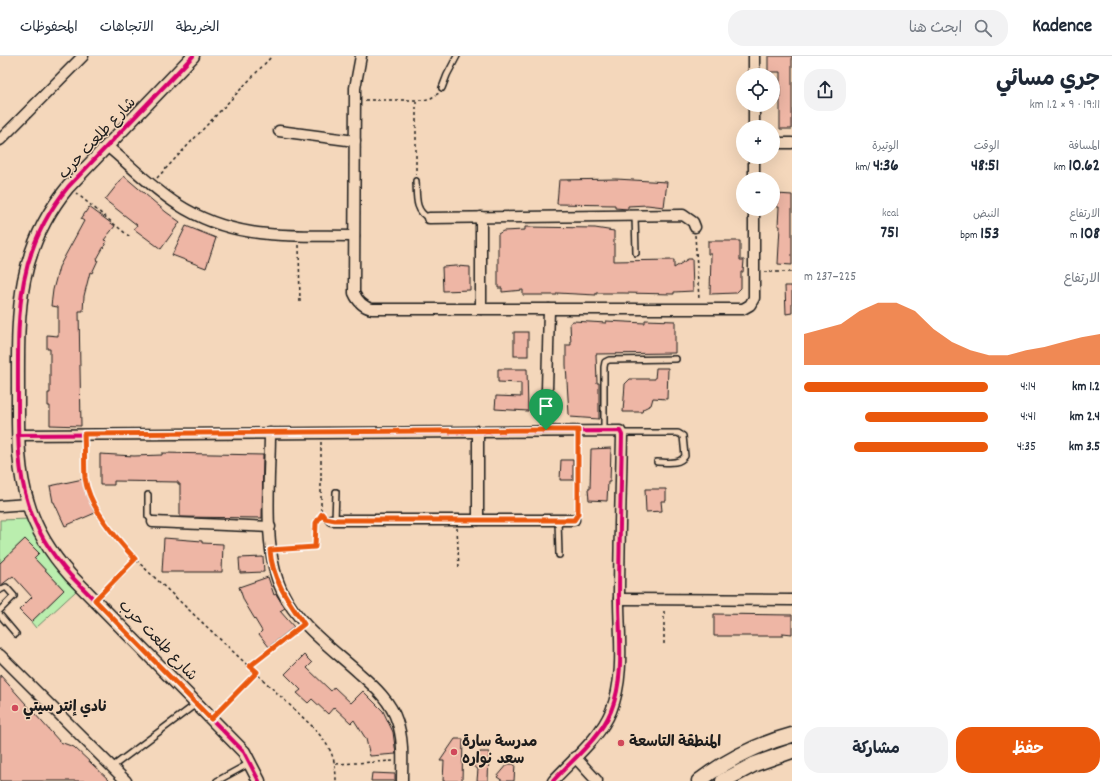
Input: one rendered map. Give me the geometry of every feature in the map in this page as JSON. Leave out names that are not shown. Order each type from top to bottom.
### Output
[{"type":"main road","points":[[698,781],[718,767],[747,751],[792,735]]},
{"type":"main road","points":[[723,781],[755,764],[792,751]]},
{"type":"street","points":[[0,140],[83,56]]},
{"type":"street","name":"شارع طلعت حرب","points":[[193,56],[68,187],[42,226],[35,243],[24,278],[18,315],[18,434],[21,477],[28,504],[38,530],[53,554],[95,600],[244,752],[259,781]]},
{"type":"street","points":[[360,56],[357,68],[355,100],[354,293],[357,299],[366,308],[372,310],[743,309],[747,307],[754,298],[754,216]]},
{"type":"street","points":[[754,56],[754,68]]},
{"type":"street","points":[[279,131],[355,141]]},
{"type":"street","points":[[780,143],[792,143]]},
{"type":"street","points":[[107,146],[176,204],[202,218],[229,228],[257,234],[354,236]]},
{"type":"street","points":[[429,218],[683,215],[688,218],[695,227]]},
{"type":"street","points":[[481,217],[481,310]]},
{"type":"street","points":[[546,430],[549,309]]},
{"type":"street","points":[[18,434],[546,430],[617,430],[622,433],[619,599],[620,676],[617,694],[601,729],[553,781]]},
{"type":"street","points":[[478,431],[478,520]]},
{"type":"street","points":[[270,433],[270,550],[274,573],[282,593],[304,624],[374,687],[388,702],[397,720],[402,740],[402,781]]},
{"type":"street","points":[[0,506],[28,504]]},
{"type":"street","points":[[333,520],[574,520]]},
{"type":"street","points":[[153,522],[270,527]]},
{"type":"street","points":[[619,599],[792,600]]},
{"type":"street","points":[[0,655],[126,781]]},
{"type":"street","points":[[575,757],[597,781]]},
{"type":"lane","points":[[442,88],[457,56]]},
{"type":"lane","points":[[416,181],[417,206],[419,211],[429,218]]},
{"type":"lane","points":[[635,216],[636,253]]},
{"type":"lane","points":[[604,430],[605,362],[609,360],[676,359]]},
{"type":"lane","points":[[622,433],[678,433],[683,436],[685,456],[683,459],[678,462],[656,462]]},
{"type":"lane","points":[[333,520],[336,492]]},
{"type":"lane","points":[[148,495],[148,516],[153,522]]},
{"type":"lane","points":[[558,520],[559,555]]},
{"type":"lane","points":[[0,590],[6,587],[14,596],[0,610]]},
{"type":"lane","points":[[0,615],[16,634]]},
{"type":"lane","points":[[112,767],[196,704]]},
{"type":"lane","points":[[217,781],[250,762]]},
{"type":"path","points":[[151,184],[272,56]]},
{"type":"path","points":[[355,100],[416,101],[431,98],[442,88]]},
{"type":"path","points":[[416,101],[416,181]]},
{"type":"path","points":[[68,187],[130,237]]},
{"type":"path","points":[[695,227],[700,309]]},
{"type":"path","points":[[299,236],[300,304]]},
{"type":"path","points":[[754,272],[792,272]]},
{"type":"path","points":[[574,520],[578,514],[578,430]]},
{"type":"path","points":[[270,550],[315,547],[316,523],[322,514],[321,432]]},
{"type":"path","points":[[84,434],[86,479],[96,509],[113,536],[135,559],[257,672],[322,738],[336,764],[336,781]]},
{"type":"path","points":[[322,514],[325,518],[333,520]]},
{"type":"path","points":[[457,520],[459,568]]},
{"type":"path","points":[[95,600],[135,559]]},
{"type":"path","points":[[664,599],[664,644]]},
{"type":"path","points":[[250,666],[304,624]]},
{"type":"path","points":[[211,719],[257,672]]},
{"type":"path","points":[[336,764],[402,760]]},
{"type":"green space","points":[[30,519],[49,557],[76,591],[36,628],[31,622],[64,590],[34,558],[39,553],[25,539],[0,563],[0,520]]},
{"type":"building","points":[[768,56],[792,56],[792,129],[780,129],[780,68],[768,68]]},
{"type":"building","points":[[124,176],[180,222],[161,249],[134,229],[137,225],[105,200]]},
{"type":"building","points":[[616,179],[667,182],[664,207],[647,205],[628,206],[628,209],[615,208],[615,205],[557,204],[559,180]]},
{"type":"building","points":[[780,194],[792,195],[792,265],[778,264],[780,226],[778,226],[779,216],[780,216]]},
{"type":"building","points":[[89,207],[115,226],[104,240],[107,241],[97,259],[98,260],[92,273],[90,272],[84,296],[83,311],[79,311],[81,426],[50,425],[48,393],[50,393],[50,349],[47,349],[47,335],[58,336],[58,307],[51,306],[53,290],[59,267],[84,221],[81,219]]},
{"type":"building","points":[[186,226],[216,238],[206,268],[172,255]]},
{"type":"building","points":[[525,227],[595,228],[614,231],[614,261],[674,260],[674,268],[688,259],[692,259],[693,291],[674,292],[674,294],[596,293],[596,295],[557,293],[557,295],[523,295],[523,290],[502,292],[502,288],[498,288],[498,234],[503,231],[525,230]]},
{"type":"building","points":[[708,241],[740,241],[740,260],[744,260],[743,272],[741,272],[741,288],[736,293],[710,294],[711,254],[708,254]]},
{"type":"building","points":[[442,267],[470,267],[470,290],[443,291]]},
{"type":"building","points":[[785,286],[792,286],[792,313],[786,314]]},
{"type":"building","points":[[645,320],[675,321],[675,353],[596,354],[597,383],[599,383],[599,419],[570,417],[566,345],[571,345],[570,323],[573,321],[606,323],[606,321],[645,323]]},
{"type":"building","points":[[514,332],[528,332],[528,356],[514,356]]},
{"type":"building","points":[[656,368],[668,368],[667,399],[653,398],[651,405],[643,409],[642,412],[623,412],[625,384],[630,379],[655,379]]},
{"type":"building","points":[[498,369],[527,369],[528,411],[495,409],[496,396],[521,397],[521,383],[498,382]]},
{"type":"building","points":[[611,448],[610,482],[608,482],[607,501],[589,500],[588,489],[590,489],[591,449]]},
{"type":"building","points":[[162,453],[263,455],[262,518],[180,517],[180,484],[178,484],[178,482],[114,481],[114,485],[100,485],[100,454],[134,456],[162,455]]},
{"type":"building","points":[[561,460],[573,460],[573,480],[560,480]]},
{"type":"building","points":[[83,479],[86,493],[95,513],[65,526],[53,502],[50,486]]},
{"type":"building","points":[[645,489],[666,489],[666,501],[661,501],[662,511],[646,512]]},
{"type":"building","points":[[164,538],[223,544],[222,572],[162,572]]},
{"type":"building","points":[[25,539],[39,553],[34,558],[64,590],[31,622],[19,610],[32,597],[13,576],[0,586],[0,563]]},
{"type":"building","points":[[263,557],[264,572],[240,573],[239,558]]},
{"type":"building","points":[[268,577],[274,595],[276,594],[285,608],[280,611],[294,627],[269,647],[259,634],[262,631],[244,601],[239,587]]},
{"type":"building","points":[[714,614],[792,615],[792,634],[783,633],[783,636],[714,636]]},
{"type":"building","points":[[304,655],[312,663],[307,668],[331,691],[334,687],[351,703],[363,691],[383,711],[393,732],[396,754],[370,756],[366,739],[354,720],[351,723],[334,707],[328,714],[312,699],[308,703],[297,693],[301,690],[285,674]]},
{"type":"building","name":"نادي إنتر سيتي","points":[[0,675],[60,742],[74,747],[110,781],[0,781]]},
{"type":"building","name":"مدرسة سارة سعد نواره","points":[[455,739],[463,739],[462,781],[443,781],[444,761],[440,761]]},
{"type":"building","name":"مدرسة سارة سعد نواره","points":[[480,752],[489,752],[488,781],[477,781],[478,769],[471,765]]},
{"type":"building","name":"مدرسة سارة سعد نواره","points":[[508,764],[515,764],[514,781],[503,781],[497,777]]},
{"type":"building","points":[[372,773],[395,774],[395,781],[371,781]]},
{"type":"cycle path","points":[[193,56],[68,187],[50,212],[37,237],[28,262],[20,313],[18,341],[18,438],[20,464],[24,490],[31,513],[40,533],[57,560],[244,752],[259,781]]},
{"type":"cycle path","points":[[18,435],[620,431],[622,435],[619,579],[620,670],[618,684],[611,711],[600,730],[553,781]]},
{"type":"place","name":"نادي إنتر سيتي","points":[[15,708]]},
{"type":"place","name":"المنطقة التاسعة","points":[[621,743]]},
{"type":"place","name":"مدرسة سارة سعد نواره","points":[[454,752]]},
{"type":"route","points":[[546,430],[578,430],[577,519],[331,520],[325,518],[322,514],[316,523],[315,547],[270,550],[274,573],[282,593],[304,624],[250,666],[257,672],[211,719],[95,600],[135,559],[113,536],[96,509],[86,479],[84,434],[546,430]]}]
